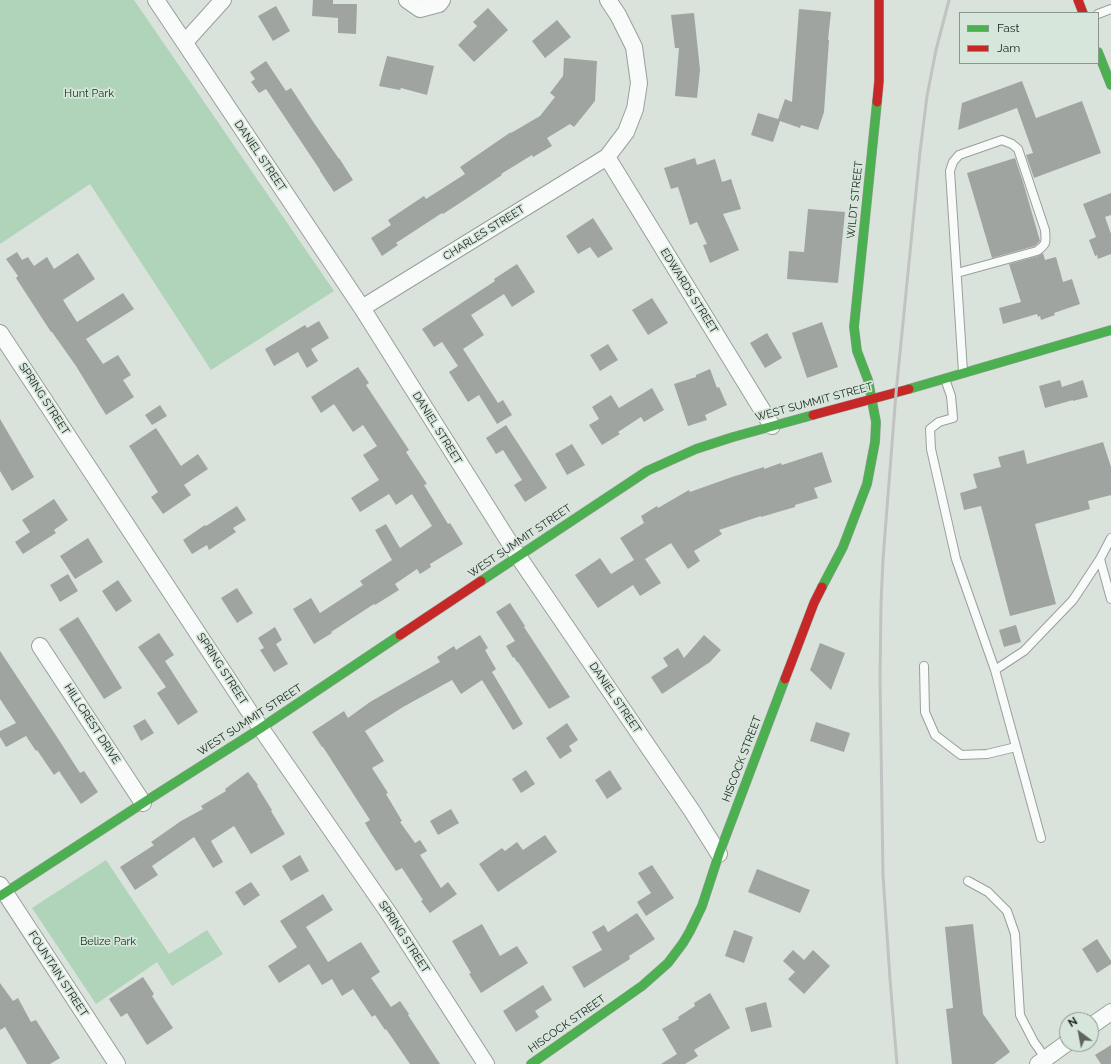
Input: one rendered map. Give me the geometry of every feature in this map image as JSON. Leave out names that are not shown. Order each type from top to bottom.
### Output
[{"type":"street","name":"DANIEL STREET","points":[[156,0],[362,308],[518,556],[692,811],[719,854]]},
{"type":"street","points":[[184,42],[223,0]]},
{"type":"street","points":[[407,0],[420,8],[439,4],[442,0]]},
{"type":"street","points":[[607,157],[626,132],[635,109],[639,83],[634,47],[618,15],[608,0]]},
{"type":"street","name":"WILDT STREET","points":[[872,399],[868,380],[857,351],[854,327],[879,81],[879,0]]},
{"type":"street","points":[[1078,0],[1083,12]]},
{"type":"street","points":[[1099,55],[1111,85]]},
{"type":"street","name":"CHARLES STREET","points":[[362,308],[607,157]]},
{"type":"street","name":"EDWARDS STREET","points":[[607,157],[772,426]]},
{"type":"street","name":"WEST SUMMIT STREET","points":[[2,891],[261,728],[647,471],[696,449],[733,437],[964,373],[1111,330]]},
{"type":"street","name":"SPRING STREET","points":[[0,333],[261,728],[390,915],[486,1064]]},
{"type":"street","name":"HISCOCK STREET","points":[[531,1064],[628,996],[658,972],[675,954],[690,931],[707,891],[719,854],[814,603],[843,546],[867,484],[876,435],[876,422],[872,399]]},
{"type":"street","name":"HILLCREST DRIVE","points":[[40,646],[143,803]]},
{"type":"street","name":"FOUNTAIN STREET","points":[[2,891],[117,1064]]},
{"type":"street","points":[[1099,1020],[1111,1012]]},
{"type":"street","points":[[1042,1061],[1059,1049]]},
{"type":"lane","points":[[1099,14],[1111,9]]},
{"type":"lane","points":[[957,273],[1037,251],[1043,247],[1046,242],[1045,230],[1018,149],[1012,144],[1002,140],[959,155],[953,162],[950,171],[957,273],[964,373]]},
{"type":"lane","points":[[945,378],[951,396],[953,418],[939,422],[930,429],[931,449],[956,559],[995,670],[1041,838]]},
{"type":"lane","points":[[995,670],[1024,651],[1073,600],[1100,559],[1111,538]]},
{"type":"lane","points":[[1100,559],[1111,599]]},
{"type":"lane","points":[[924,666],[925,712],[936,735],[961,755],[987,754],[1016,747]]},
{"type":"lane","points":[[968,881],[988,892],[1007,911],[1015,934],[1020,1015],[1042,1061]]},
{"type":"green space","name":"Hunt Park","points":[[0,0],[134,0],[334,291],[211,370],[90,184],[0,244]]},
{"type":"green space","name":"Belize Park","points":[[106,860],[169,954],[207,930],[223,954],[172,986],[157,962],[96,1004],[32,908]]},
{"type":"building","points":[[313,0],[333,0],[333,4],[357,4],[356,34],[338,33],[338,18],[312,16]]},
{"type":"building","points":[[276,6],[290,31],[273,41],[258,16]]},
{"type":"building","points":[[488,8],[508,30],[474,62],[458,45],[477,26],[473,22]]},
{"type":"building","points":[[799,9],[831,12],[824,112],[818,130],[801,125],[800,128],[780,121],[773,142],[751,135],[758,113],[778,119],[785,99],[792,102]]},
{"type":"building","points":[[694,13],[700,70],[697,98],[675,96],[679,48],[675,48],[671,15]]},
{"type":"building","points":[[557,20],[571,37],[545,58],[532,41]]},
{"type":"building","points":[[387,56],[434,66],[427,95],[401,88],[400,90],[379,86]]},
{"type":"building","points":[[564,58],[597,61],[595,101],[574,127],[570,124],[547,138],[552,146],[533,157],[532,155],[501,174],[502,175],[469,197],[396,243],[398,245],[382,256],[371,238],[391,225],[388,220],[424,196],[426,199],[465,174],[460,167],[511,132],[540,116],[555,97],[550,93],[563,76]]},
{"type":"building","points":[[266,61],[286,91],[291,88],[353,180],[334,192],[266,89],[259,93],[251,82],[255,79],[250,72]]},
{"type":"building","points":[[1022,81],[1036,118],[1082,101],[1101,153],[1034,178],[1026,155],[1033,153],[1017,108],[958,130],[962,103]]},
{"type":"building","points":[[695,158],[697,165],[715,159],[722,182],[731,179],[741,209],[723,214],[739,250],[710,263],[703,245],[707,244],[697,222],[690,225],[678,187],[671,189],[664,168]]},
{"type":"building","points":[[1015,158],[1040,241],[1035,246],[992,258],[967,173]]},
{"type":"building","points":[[1111,193],[1111,215],[1105,217],[1111,234],[1111,254],[1098,259],[1097,255],[1095,256],[1089,240],[1096,237],[1083,204]]},
{"type":"building","points":[[808,209],[845,212],[838,283],[787,279],[789,251],[804,252]]},
{"type":"building","points":[[593,218],[613,249],[598,258],[590,247],[578,254],[566,236]]},
{"type":"building","points":[[17,252],[22,260],[28,257],[34,266],[47,257],[54,269],[78,253],[95,279],[63,300],[77,322],[123,293],[134,309],[86,339],[103,364],[118,355],[131,375],[123,380],[134,397],[106,415],[76,366],[51,332],[16,278],[18,276],[6,259]]},
{"type":"building","points":[[1043,253],[1045,260],[1056,257],[1063,282],[1072,279],[1080,304],[1054,313],[1055,315],[1041,320],[1040,316],[1038,317],[1037,314],[1003,324],[999,308],[1021,302],[1009,264],[1038,256]]},
{"type":"building","points":[[517,264],[535,292],[512,307],[504,294],[471,315],[484,335],[463,349],[498,403],[503,400],[512,415],[497,424],[479,395],[468,402],[449,372],[458,366],[442,342],[434,347],[422,329],[495,281],[494,279]]},
{"type":"building","points":[[652,298],[668,323],[648,335],[632,310]]},
{"type":"building","points":[[319,321],[329,338],[311,349],[318,361],[307,368],[298,352],[274,366],[265,349],[305,325],[307,328]]},
{"type":"building","points":[[822,322],[838,367],[807,378],[792,333]]},
{"type":"building","points":[[767,333],[782,358],[765,368],[750,343]]},
{"type":"building","points":[[608,344],[618,360],[600,371],[590,355]]},
{"type":"building","points":[[358,367],[369,383],[366,385],[409,450],[406,452],[427,484],[424,485],[448,524],[450,523],[463,544],[430,564],[431,567],[420,574],[417,569],[395,584],[399,590],[375,605],[374,604],[314,644],[293,609],[311,598],[320,613],[363,585],[360,581],[392,560],[375,530],[386,524],[400,548],[432,526],[412,494],[396,505],[389,494],[360,512],[351,498],[379,480],[363,455],[377,446],[363,425],[353,432],[334,404],[321,413],[311,397]]},
{"type":"building","points":[[710,369],[717,388],[719,387],[727,405],[705,415],[707,420],[688,426],[674,384],[696,377],[696,375]]},
{"type":"building","points":[[1060,380],[1062,387],[1083,380],[1088,397],[1045,408],[1039,386]]},
{"type":"building","points":[[652,388],[664,410],[644,422],[641,417],[618,432],[620,434],[602,445],[589,425],[599,419],[592,407],[611,395],[619,408]]},
{"type":"building","points":[[160,405],[167,416],[152,425],[145,415]]},
{"type":"building","points":[[0,419],[34,477],[12,491],[0,471]]},
{"type":"building","points":[[506,425],[547,488],[525,502],[514,485],[522,480],[503,450],[496,454],[486,438]]},
{"type":"building","points":[[156,428],[181,466],[198,454],[208,469],[184,485],[191,495],[163,514],[151,497],[158,492],[129,446]]},
{"type":"building","points":[[1103,442],[1111,467],[1111,495],[1088,501],[1090,509],[1035,524],[1056,604],[1010,616],[981,506],[964,510],[960,493],[977,488],[973,474],[1001,467],[998,457],[1024,450],[1027,464]]},
{"type":"building","points":[[572,444],[585,465],[567,475],[555,454]]},
{"type":"building","points":[[822,452],[832,482],[814,488],[818,498],[795,505],[795,507],[761,516],[719,530],[722,534],[694,551],[700,561],[688,569],[671,543],[645,559],[661,583],[640,596],[633,585],[598,608],[575,575],[600,558],[611,574],[634,560],[620,538],[644,523],[641,516],[689,490],[690,492],[764,467],[764,469],[781,463],[782,465]]},
{"type":"building","points":[[54,499],[68,520],[54,530],[56,533],[23,554],[15,542],[30,532],[22,520]]},
{"type":"building","points":[[237,506],[246,520],[233,528],[236,532],[209,550],[207,545],[192,554],[183,540]]},
{"type":"building","points":[[88,538],[103,562],[75,579],[60,556]]},
{"type":"building","points":[[68,574],[78,591],[60,602],[50,585]]},
{"type":"building","points":[[118,580],[132,601],[116,612],[102,591]]},
{"type":"building","points":[[237,588],[253,613],[237,623],[221,598]]},
{"type":"building","points":[[510,603],[570,697],[549,709],[506,646],[515,641],[496,612]]},
{"type":"building","points":[[78,617],[122,688],[104,699],[59,629]]},
{"type":"building","points":[[1016,625],[1021,642],[1004,647],[999,630]]},
{"type":"building","points":[[275,627],[282,640],[276,644],[288,664],[274,672],[260,650],[264,648],[258,638]]},
{"type":"building","points":[[159,633],[174,655],[165,661],[198,712],[178,725],[157,693],[166,687],[138,647]]},
{"type":"building","points":[[480,635],[488,648],[485,650],[496,669],[492,672],[523,724],[513,730],[482,680],[461,694],[452,680],[403,707],[365,731],[384,761],[372,768],[388,793],[386,794],[402,821],[400,822],[415,843],[420,840],[427,851],[420,855],[441,888],[448,882],[457,894],[430,913],[421,901],[423,900],[402,868],[396,871],[372,835],[365,823],[370,820],[312,732],[344,711],[348,718],[370,702],[440,662],[437,657],[454,646],[456,650]]},
{"type":"building","points":[[704,635],[721,650],[710,662],[662,694],[651,677],[668,666],[663,658],[678,648],[684,658]]},
{"type":"building","points":[[820,643],[845,653],[831,690],[810,670]]},
{"type":"building","points":[[0,651],[80,773],[84,771],[98,792],[81,804],[59,771],[54,775],[26,736],[6,747],[0,737],[0,731],[16,723],[0,699]]},
{"type":"building","points":[[145,719],[154,733],[141,741],[133,726]]},
{"type":"building","points":[[816,722],[850,733],[844,752],[810,741]]},
{"type":"building","points":[[567,723],[578,740],[569,746],[572,751],[560,759],[546,738]]},
{"type":"building","points":[[526,770],[535,784],[521,793],[512,779]]},
{"type":"building","points":[[610,770],[622,789],[607,799],[595,780]]},
{"type":"building","points":[[248,772],[258,785],[257,786],[285,834],[251,854],[234,826],[211,841],[223,862],[213,868],[194,837],[152,866],[158,875],[135,890],[120,867],[154,845],[151,842],[181,821],[203,809],[201,806],[226,791],[225,789]]},
{"type":"building","points":[[451,809],[459,823],[438,835],[430,821]]},
{"type":"building","points":[[545,835],[557,852],[498,892],[479,864],[502,848],[505,851],[517,842],[523,850]]},
{"type":"building","points":[[300,855],[309,871],[291,881],[282,866]]},
{"type":"building","points":[[652,865],[674,898],[646,916],[637,902],[651,893],[638,873]]},
{"type":"building","points":[[757,869],[810,890],[800,913],[748,892]]},
{"type":"building","points":[[251,882],[260,895],[244,906],[235,892]]},
{"type":"building","points":[[323,894],[333,910],[306,927],[328,962],[361,942],[380,972],[371,978],[391,1007],[400,1001],[440,1064],[410,1064],[386,1029],[385,1030],[375,1015],[372,1017],[353,989],[342,996],[332,979],[322,985],[309,964],[279,983],[268,966],[297,947],[280,921]]},
{"type":"building","points":[[637,913],[655,939],[629,956],[630,959],[584,988],[572,967],[602,950],[592,932],[604,925],[608,932]]},
{"type":"building","points":[[482,924],[500,956],[517,946],[528,963],[481,993],[469,974],[471,973],[452,941]]},
{"type":"building","points":[[973,924],[983,1014],[1010,1052],[994,1064],[952,1064],[946,1009],[953,1008],[945,927]]},
{"type":"building","points":[[734,930],[753,937],[744,963],[725,956]]},
{"type":"building","points":[[1097,939],[1111,961],[1111,964],[1097,973],[1082,949]]},
{"type":"building","points":[[793,950],[804,960],[813,950],[830,966],[804,994],[788,979],[795,972],[783,961]]},
{"type":"building","points":[[143,977],[154,994],[152,996],[173,1028],[147,1045],[127,1013],[121,1017],[109,999]]},
{"type":"building","points":[[0,983],[13,1001],[18,998],[31,1022],[36,1020],[60,1058],[50,1064],[27,1064],[5,1027],[0,1030]]},
{"type":"building","points":[[543,985],[552,1000],[535,1011],[539,1017],[516,1032],[503,1011]]},
{"type":"building","points":[[710,993],[730,1028],[694,1050],[698,1056],[685,1064],[661,1064],[677,1054],[662,1029],[679,1019],[678,1017],[695,1006],[694,1003]]},
{"type":"building","points":[[766,1002],[772,1027],[751,1032],[745,1008]]},
{"type":"building","points":[[1111,1045],[1111,1064],[1101,1064],[1095,1055]]},
{"type":"railway","points":[[897,1064],[883,875],[880,679],[883,559],[896,393],[920,152],[927,96],[936,50],[949,0]]},
{"type":"traffic: fast","points":[[1099,55],[1111,85]]},
{"type":"traffic: fast","points":[[822,587],[843,547],[867,484],[875,442],[876,422],[868,380],[857,351],[854,327],[877,102]]},
{"type":"traffic: fast","points":[[909,389],[1111,330]]},
{"type":"traffic: fast","points":[[481,581],[647,471],[696,449],[813,415]]},
{"type":"traffic: fast","points":[[0,896],[261,728],[400,635]]},
{"type":"traffic: fast","points":[[531,1064],[642,986],[668,963],[683,943],[702,906],[719,854],[785,679]]},
{"type":"traffic: jam","points":[[877,102],[879,81],[879,0]]},
{"type":"traffic: jam","points":[[1078,0],[1083,12]]},
{"type":"traffic: jam","points":[[813,415],[909,389]]},
{"type":"traffic: jam","points":[[400,635],[481,581]]},
{"type":"traffic: jam","points":[[785,679],[814,603],[822,587]]}]
